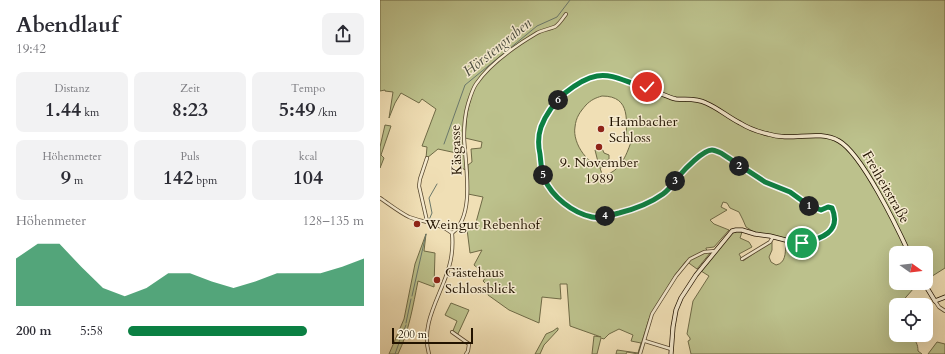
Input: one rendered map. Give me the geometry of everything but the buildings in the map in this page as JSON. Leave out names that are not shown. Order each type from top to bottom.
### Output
[{"type":"street","name":"Käsgasse","points":[[452,233],[461,224],[467,196],[465,125],[468,105],[476,84],[487,70],[500,59],[528,38],[543,30],[556,26],[566,14]]},
{"type":"street","points":[[657,91],[649,87],[641,86],[618,78],[596,76],[572,87],[557,101],[549,110],[541,128],[539,148],[545,179],[558,199],[578,212],[595,218],[638,208],[654,201],[666,192],[679,176],[696,160],[705,152],[713,150],[721,153],[765,182],[790,192],[808,205],[821,210],[828,207],[832,208],[834,215],[834,226],[831,232],[802,243],[736,230],[730,233],[689,283],[681,298],[674,317],[671,354]]},
{"type":"street","name":"Freiheitstraße","points":[[657,91],[678,99],[694,99],[701,101],[722,111],[740,123],[769,135],[791,137],[823,135],[839,141],[850,149],[865,172],[898,229],[906,246]]},
{"type":"street","points":[[427,158],[420,179],[420,186],[427,222]]},
{"type":"street","points":[[380,198],[407,216],[427,222],[452,233],[449,267],[429,321],[427,338],[429,354]]},
{"type":"street","points":[[742,260],[770,242],[773,237]]},
{"type":"street","points":[[640,354],[652,314],[676,276],[690,259],[704,252],[715,251]]},
{"type":"street","points":[[928,290],[936,303],[945,311]]},
{"type":"street","points":[[936,303],[945,297]]},
{"type":"street","points":[[452,332],[469,344],[466,354]]},
{"type":"street","points":[[645,341],[671,349]]},
{"type":"green space","points":[[380,0],[945,0],[945,268],[933,276],[933,246],[889,246],[889,290],[912,290],[905,298],[889,298],[889,342],[915,342],[918,346],[918,351],[922,354],[691,354],[688,341],[690,338],[687,334],[693,301],[709,276],[701,271],[724,241],[734,232],[742,232],[740,238],[749,242],[752,247],[739,254],[743,261],[772,241],[772,250],[769,257],[771,262],[776,265],[783,260],[786,245],[799,246],[800,242],[754,232],[746,227],[739,212],[730,208],[727,203],[723,202],[721,207],[727,210],[710,220],[714,224],[729,230],[714,247],[706,248],[710,253],[697,269],[686,261],[675,275],[649,319],[638,354],[627,352],[626,354],[616,354],[617,350],[638,353],[641,343],[631,341],[633,335],[619,329],[609,334],[604,339],[601,338],[597,354],[592,354],[594,336],[601,337],[570,326],[567,284],[560,284],[561,299],[542,297],[539,323],[509,310],[488,295],[490,288],[483,281],[487,276],[474,265],[482,250],[470,253],[467,229],[475,226],[483,197],[468,194],[468,165],[472,162],[471,149],[481,148],[482,142],[465,138],[467,171],[462,168],[461,154],[438,149],[426,158],[427,147],[422,146],[436,109],[422,99],[419,103],[401,93],[389,118],[393,92],[385,90],[380,91]],"holes":[[[472,92],[467,114],[465,137],[465,121],[469,102]],[[602,96],[612,97],[623,105],[625,112],[626,143],[629,141],[631,142],[622,163],[614,171],[604,175],[602,174],[600,168],[607,166],[600,166],[588,159],[579,147],[575,133],[576,120],[584,108],[595,98]]]},
{"type":"green space","points":[[385,125],[391,126],[381,155],[384,158],[380,168],[380,147]]},
{"type":"green space","points":[[601,146],[604,153],[609,155],[609,159],[605,162],[598,162],[595,150]]},
{"type":"green space","points":[[426,234],[424,251],[435,253],[434,287],[418,281],[410,318],[402,345],[398,354],[389,354],[404,319],[415,264]]},
{"type":"green space","points":[[451,303],[469,310],[457,336],[452,333],[457,321],[445,315]]},
{"type":"green space","points":[[557,328],[558,330],[544,345],[540,354],[535,354],[546,334]]},
{"type":"green space","points":[[937,342],[945,344],[945,354],[928,354]]},
{"type":"waterway","name":"Hörstengraben","points":[[444,144],[465,85],[537,26],[557,17],[570,0]]},
{"type":"waterway","name":"Hörstengraben","points":[[429,220],[432,213],[429,198],[437,184]]},
{"type":"waterway","name":"Hörstengraben","points":[[412,296],[426,234]]},
{"type":"waterway","name":"Hörstengraben","points":[[406,323],[411,299]]},
{"type":"waterway","name":"Hörstengraben","points":[[399,342],[406,325]]},
{"type":"waterway","name":"Hörstengraben","points":[[395,354],[399,343]]},
{"type":"place","name":"Hambacher Schloss","points":[[601,129]]},
{"type":"place","name":"9. November 1989","points":[[599,147]]},
{"type":"place","name":"Weingut Rebenhof","points":[[417,224]]},
{"type":"place","name":"Gästehaus Schlossblick","points":[[437,280]]},
{"type":"route","points":[[647,87],[618,78],[596,76],[572,87],[549,110],[544,119],[539,138],[540,161],[545,179],[558,199],[578,212],[595,218],[638,208],[654,201],[666,192],[679,176],[696,160],[705,152],[713,150],[721,153],[765,182],[790,192],[808,205],[818,210],[824,210],[828,207],[832,208],[835,219],[831,232],[802,243]]}]
